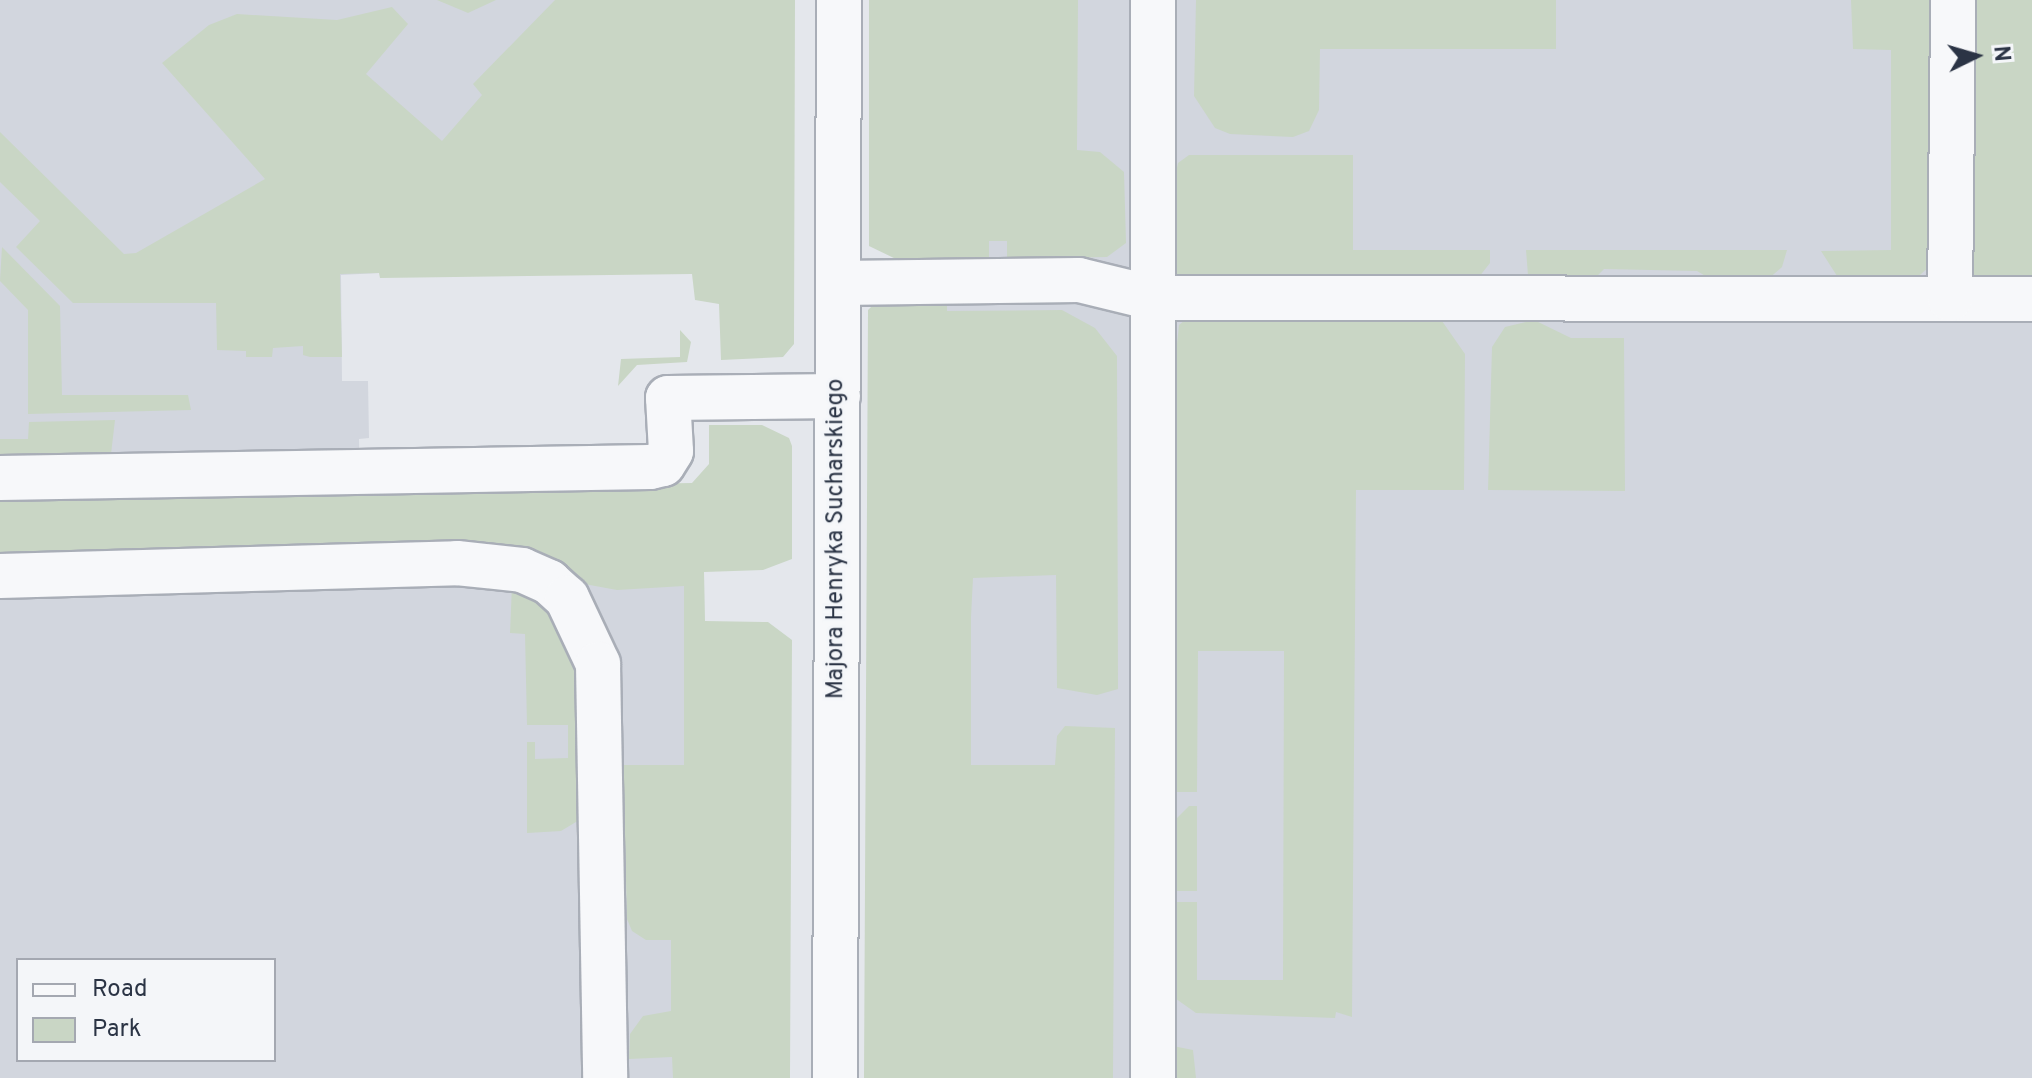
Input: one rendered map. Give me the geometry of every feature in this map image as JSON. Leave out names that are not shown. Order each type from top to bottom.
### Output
[{"type":"street","name":"Majora Henryka Sucharskiego","points":[[835,1078],[839,0]]},
{"type":"street","points":[[1153,0],[1153,1078]]},
{"type":"street","points":[[1950,299],[1953,0]]},
{"type":"street","points":[[838,283],[1079,280],[1153,298],[2032,299]]},
{"type":"street","points":[[0,478],[650,467],[663,464],[671,451],[668,398],[838,396]]},
{"type":"street","points":[[0,576],[457,563],[522,570],[549,582],[567,598],[598,664],[605,1078]]},
{"type":"shaded area","points":[[0,0],[727,0],[379,273],[341,275],[342,381],[368,381],[369,438],[359,439],[360,488],[704,571],[706,1078],[0,1078]]},
{"type":"shaded area","points":[[947,0],[2032,0],[2032,1078],[947,1078]]},
{"type":"green space","points":[[437,0],[496,0],[468,13]]},
{"type":"green space","points":[[555,0],[795,0],[794,344],[783,357],[721,360],[719,304],[695,300],[692,274],[380,278],[379,273],[340,274],[342,357],[310,357],[303,355],[303,346],[273,348],[272,357],[246,357],[246,351],[217,350],[216,303],[73,303],[16,247],[40,221],[0,182],[0,132],[124,254],[136,253],[265,179],[162,63],[209,25],[237,14],[337,20],[392,7],[408,24],[366,74],[442,141],[482,95],[473,84]]},
{"type":"green space","points":[[869,0],[1078,0],[1077,150],[1100,152],[1124,172],[1126,243],[1107,257],[1007,259],[1007,241],[989,241],[989,260],[947,261],[898,260],[869,246]]},
{"type":"green space","points":[[1196,0],[1556,0],[1556,49],[1320,49],[1319,110],[1309,131],[1293,137],[1230,134],[1215,128],[1194,96]]},
{"type":"green space","points":[[1851,0],[1936,0],[1929,267],[1913,281],[1839,279],[1821,251],[1891,250],[1891,50],[1853,49]]},
{"type":"green space","points":[[1971,0],[2032,0],[2032,283],[1971,283]]},
{"type":"green space","points":[[1189,155],[1353,155],[1353,250],[1490,250],[1490,263],[1479,277],[1178,278],[1171,271],[1175,177],[1178,163]]},
{"type":"green space","points":[[2,247],[60,306],[62,395],[188,395],[191,410],[28,414],[28,310],[0,281]]},
{"type":"green space","points":[[1526,250],[1787,250],[1782,267],[1767,280],[1719,284],[1697,271],[1604,269],[1591,282],[1535,282],[1528,275]]},
{"type":"green space","points":[[947,293],[947,311],[1062,310],[1095,328],[1117,356],[1118,689],[1097,695],[1057,688],[1056,575],[973,578],[971,617],[971,765],[1055,765],[1057,736],[1065,726],[1115,728],[1113,1078],[864,1078],[868,310],[877,301]]},
{"type":"green space","points":[[1425,315],[1442,321],[1465,354],[1464,490],[1356,490],[1352,1017],[1336,1012],[1335,1018],[1196,1013],[1172,996],[1172,902],[1197,902],[1197,980],[1283,980],[1284,651],[1198,651],[1197,792],[1171,792],[1173,381],[1179,325],[1185,320]]},
{"type":"green space","points":[[1534,320],[1571,338],[1624,338],[1625,491],[1488,490],[1492,347],[1505,327]]},
{"type":"green space","points":[[680,330],[691,342],[687,362],[637,365],[618,386],[621,359],[680,357]]},
{"type":"green space","points":[[115,420],[111,454],[0,455],[0,439],[28,439],[29,422]]},
{"type":"green space","points":[[709,425],[762,425],[789,438],[792,446],[792,559],[763,570],[704,572],[705,621],[768,622],[792,640],[790,1078],[673,1078],[672,1057],[629,1059],[630,1034],[643,1016],[671,1011],[671,940],[646,940],[632,931],[627,919],[623,765],[684,765],[684,586],[617,590],[579,583],[528,550],[497,544],[0,552],[0,494],[692,483],[709,464]]},
{"type":"green space","points":[[512,585],[546,606],[581,666],[581,819],[561,831],[527,833],[527,742],[535,742],[535,759],[568,758],[568,725],[527,725],[525,634],[510,633]]},
{"type":"green space","points":[[1189,806],[1197,806],[1197,891],[1172,891],[1175,820]]},
{"type":"green space","points":[[1173,1046],[1193,1050],[1196,1078],[1173,1078]]}]
